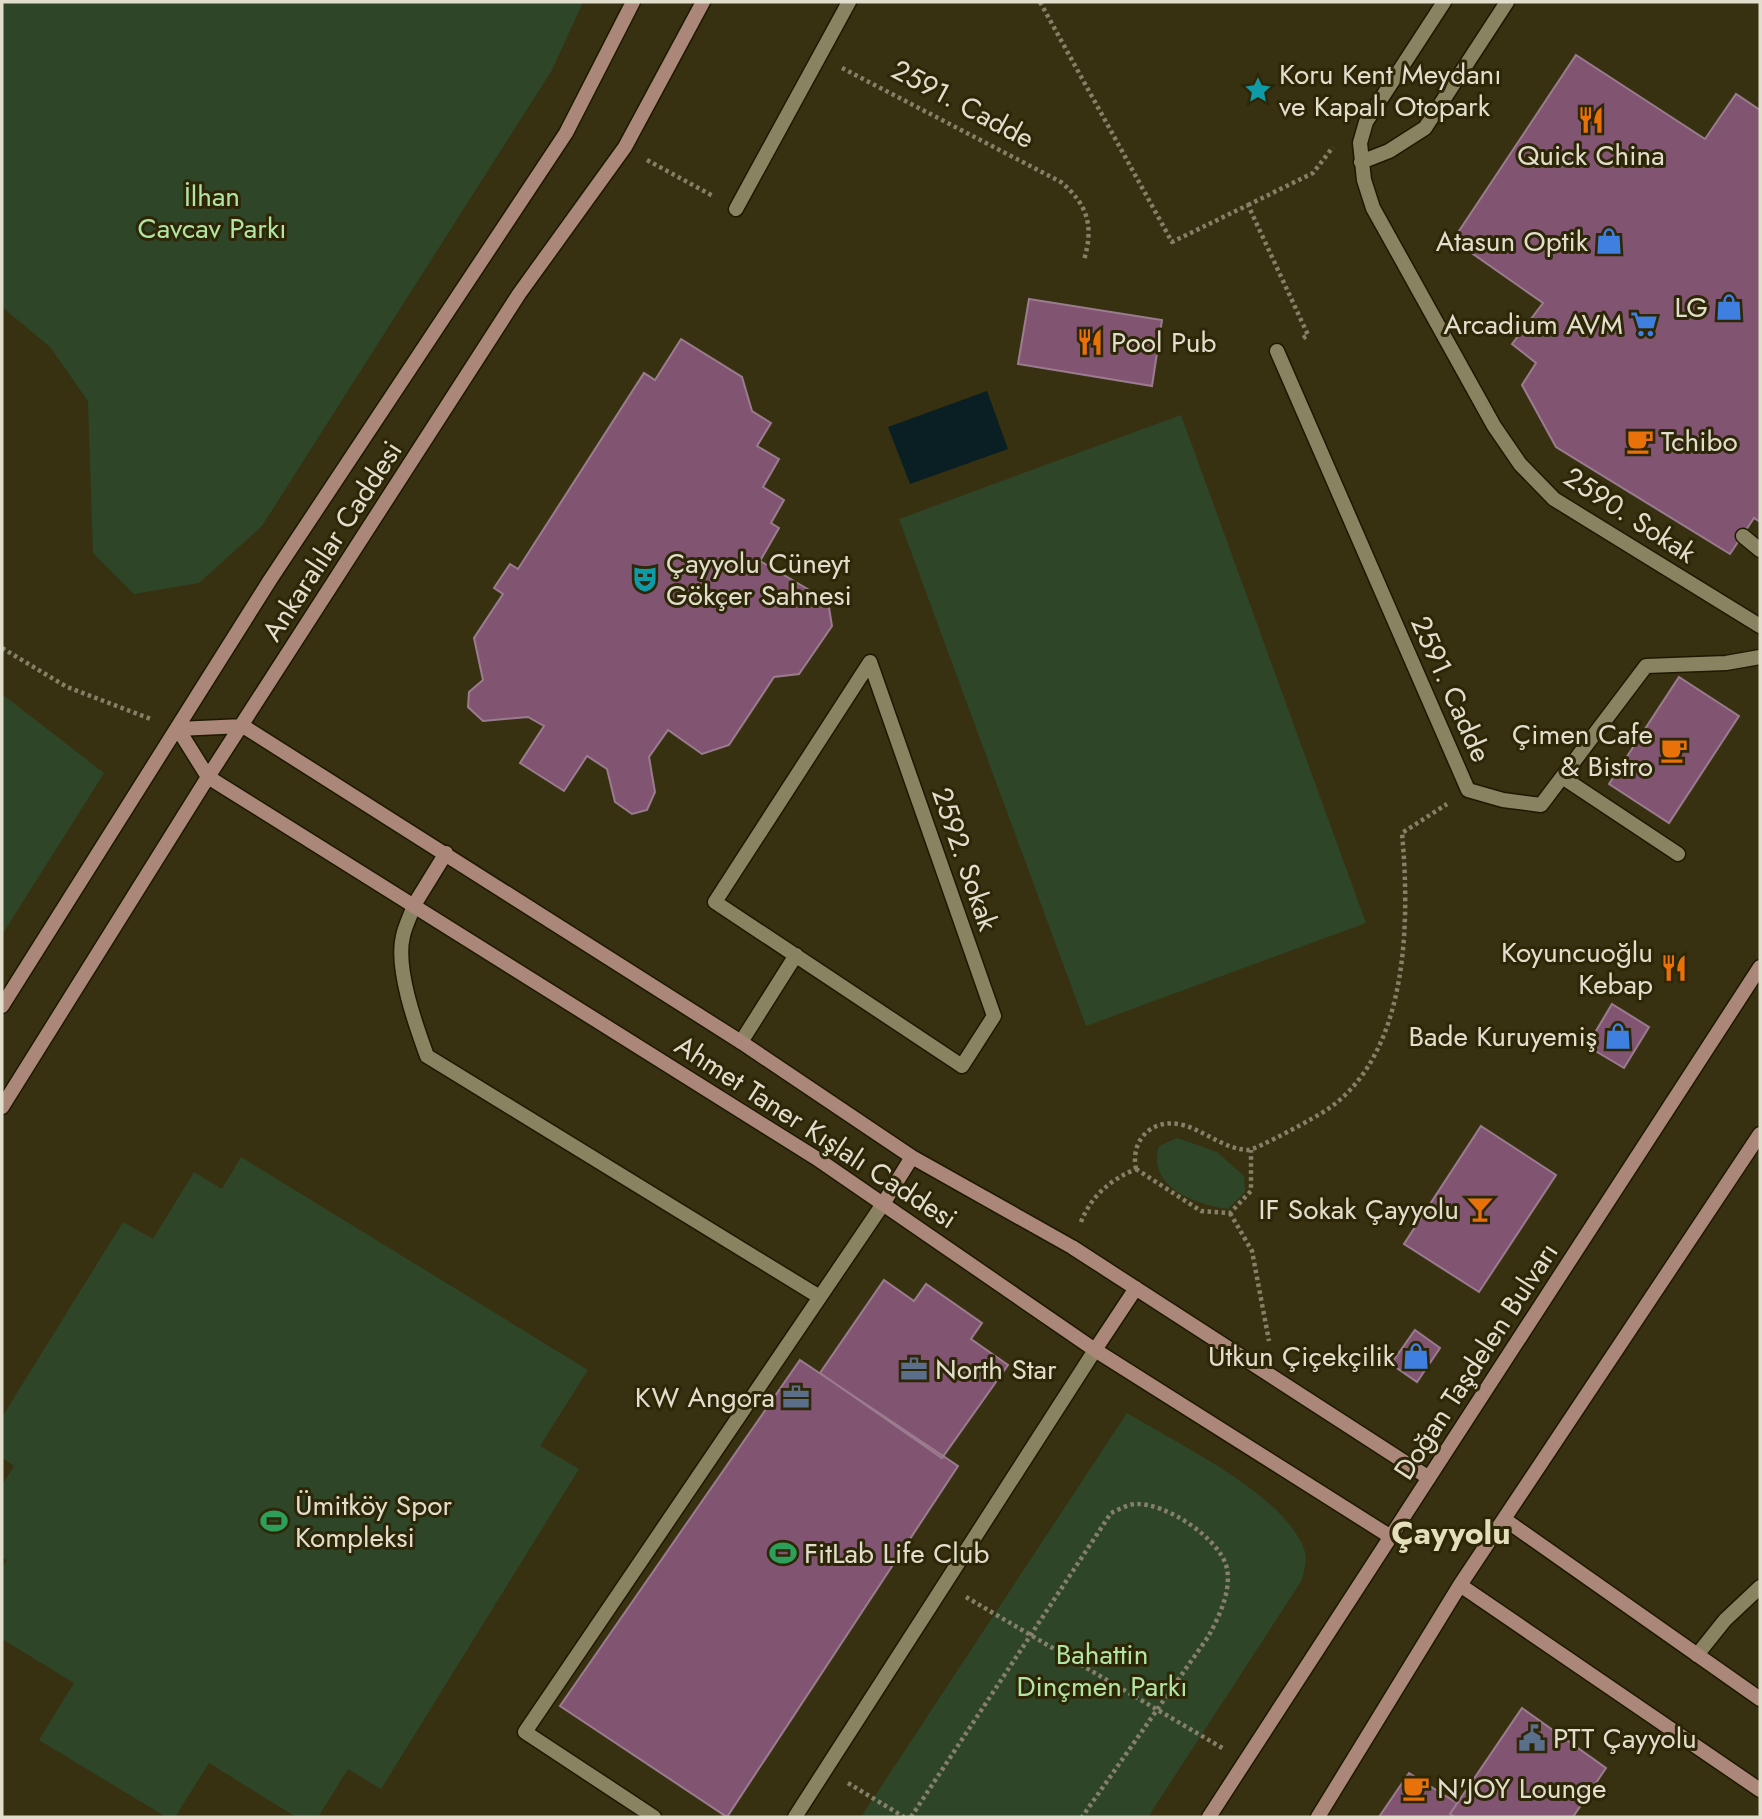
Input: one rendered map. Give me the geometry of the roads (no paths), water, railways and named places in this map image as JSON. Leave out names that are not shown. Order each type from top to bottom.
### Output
[{"type":"main road","name":"Ankaralılar Caddesi","points":[[2,1006],[270,580],[566,133],[633,2]]},
{"type":"main road","name":"Ankaralılar Caddesi","points":[[2,1107],[208,777],[519,294],[625,147],[703,2]]},
{"type":"main road","points":[[208,777],[178,729],[243,726]]},
{"type":"main road","name":"Ahmet Taner Kışlalı Caddesi","points":[[243,726],[741,1042],[912,1157],[1072,1247],[1429,1478]]},
{"type":"main road","name":"Ahmet Taner Kışlalı Caddesi","points":[[208,777],[883,1203],[1095,1350],[1391,1537]]},
{"type":"main road","points":[[414,905],[446,853]]},
{"type":"main road","name":"Doğan Taşdelen Bulvarı","points":[[1209,1817],[1760,967]]},
{"type":"main road","points":[[1318,1817],[1460,1585],[1760,1134]]},
{"type":"main road","points":[[883,1203],[912,1157]]},
{"type":"main road","points":[[1095,1350],[1136,1288]]},
{"type":"main road","points":[[1504,1520],[1760,1699]]},
{"type":"main road","points":[[1460,1585],[1760,1790]]},
{"type":"street","points":[[736,208],[849,2]]},
{"type":"street","points":[[1444,2],[1371,111],[1360,143],[1361,162],[1395,147],[1425,128],[1507,2]]},
{"type":"street","name":"2590. Sokak","points":[[1361,162],[1366,188],[1380,220],[1494,426],[1536,483],[1554,499],[1760,626]]},
{"type":"street","name":"2591. Cadde","points":[[1277,351],[1468,790],[1503,800],[1541,805],[1562,777]]},
{"type":"street","points":[[1742,536],[1760,550]]},
{"type":"street","points":[[1678,854],[1562,777],[1646,666],[1726,663],[1760,657]]},
{"type":"street","name":"2592. Sokak","points":[[870,662],[994,1016],[962,1066],[796,955],[715,902],[870,662]]},
{"type":"street","points":[[414,905],[402,938],[402,957],[411,1006],[427,1056],[818,1296]]},
{"type":"street","points":[[741,1042],[796,955]]},
{"type":"street","points":[[654,1817],[525,1732],[883,1203]]},
{"type":"street","points":[[795,1817],[1095,1350]]},
{"type":"street","points":[[1697,1655],[1725,1620],[1760,1587]]},
{"type":"water","points":[[987,391],[1008,449],[910,484],[888,427]]},
{"type":"place","name":"Koru Kent Meydanı ve Kapalı Otopark","points":[[1258,90]]},
{"type":"place","name":"Quick China","points":[[1591,120]]},
{"type":"place","name":"Atasun Optik","points":[[1609,241]]},
{"type":"place","name":"LG","points":[[1729,307]]},
{"type":"place","name":"Arcadium AVM","points":[[1644,324]]},
{"type":"place","name":"Pool Pub","points":[[1090,342]]},
{"type":"place","name":"Tchibo","points":[[1640,441]]},
{"type":"place","name":"Çayyolu Cüneyt Gökçer Sahnesi","points":[[645,579]]},
{"type":"place","name":"Çimen Cafe & Bistro","points":[[1674,750]]},
{"type":"place","name":"Koyuncuoğlu Kebap","points":[[1674,968]]},
{"type":"place","name":"Bade Kuruyemiş","points":[[1618,1036]]},
{"type":"place","name":"IF Sokak Çayyolu","points":[[1480,1209]]},
{"type":"place","name":"Utkun Çiçekçilik","points":[[1416,1356]]},
{"type":"place","name":"North Star","points":[[914,1369]]},
{"type":"place","name":"KW Angora","points":[[796,1397]]},
{"type":"place","name":"Ümitköy Spor Kompleksi","points":[[274,1521]]},
{"type":"place","name":"FitLab Life Club","points":[[783,1553]]},
{"type":"place","name":"PTT Çayyolu","points":[[1532,1738]]},
{"type":"place","name":"N'JOY Lounge","points":[[1416,1788]]},
{"type":"district","name":"Çayyolu","points":[[1451,1533]]},
{"type":"park label","name":"İlhan Cavcav Parkı","points":[[212,212]]},
{"type":"park label","name":"Bahattin Dinçmen Parkı","points":[[1102,1670]]}]
